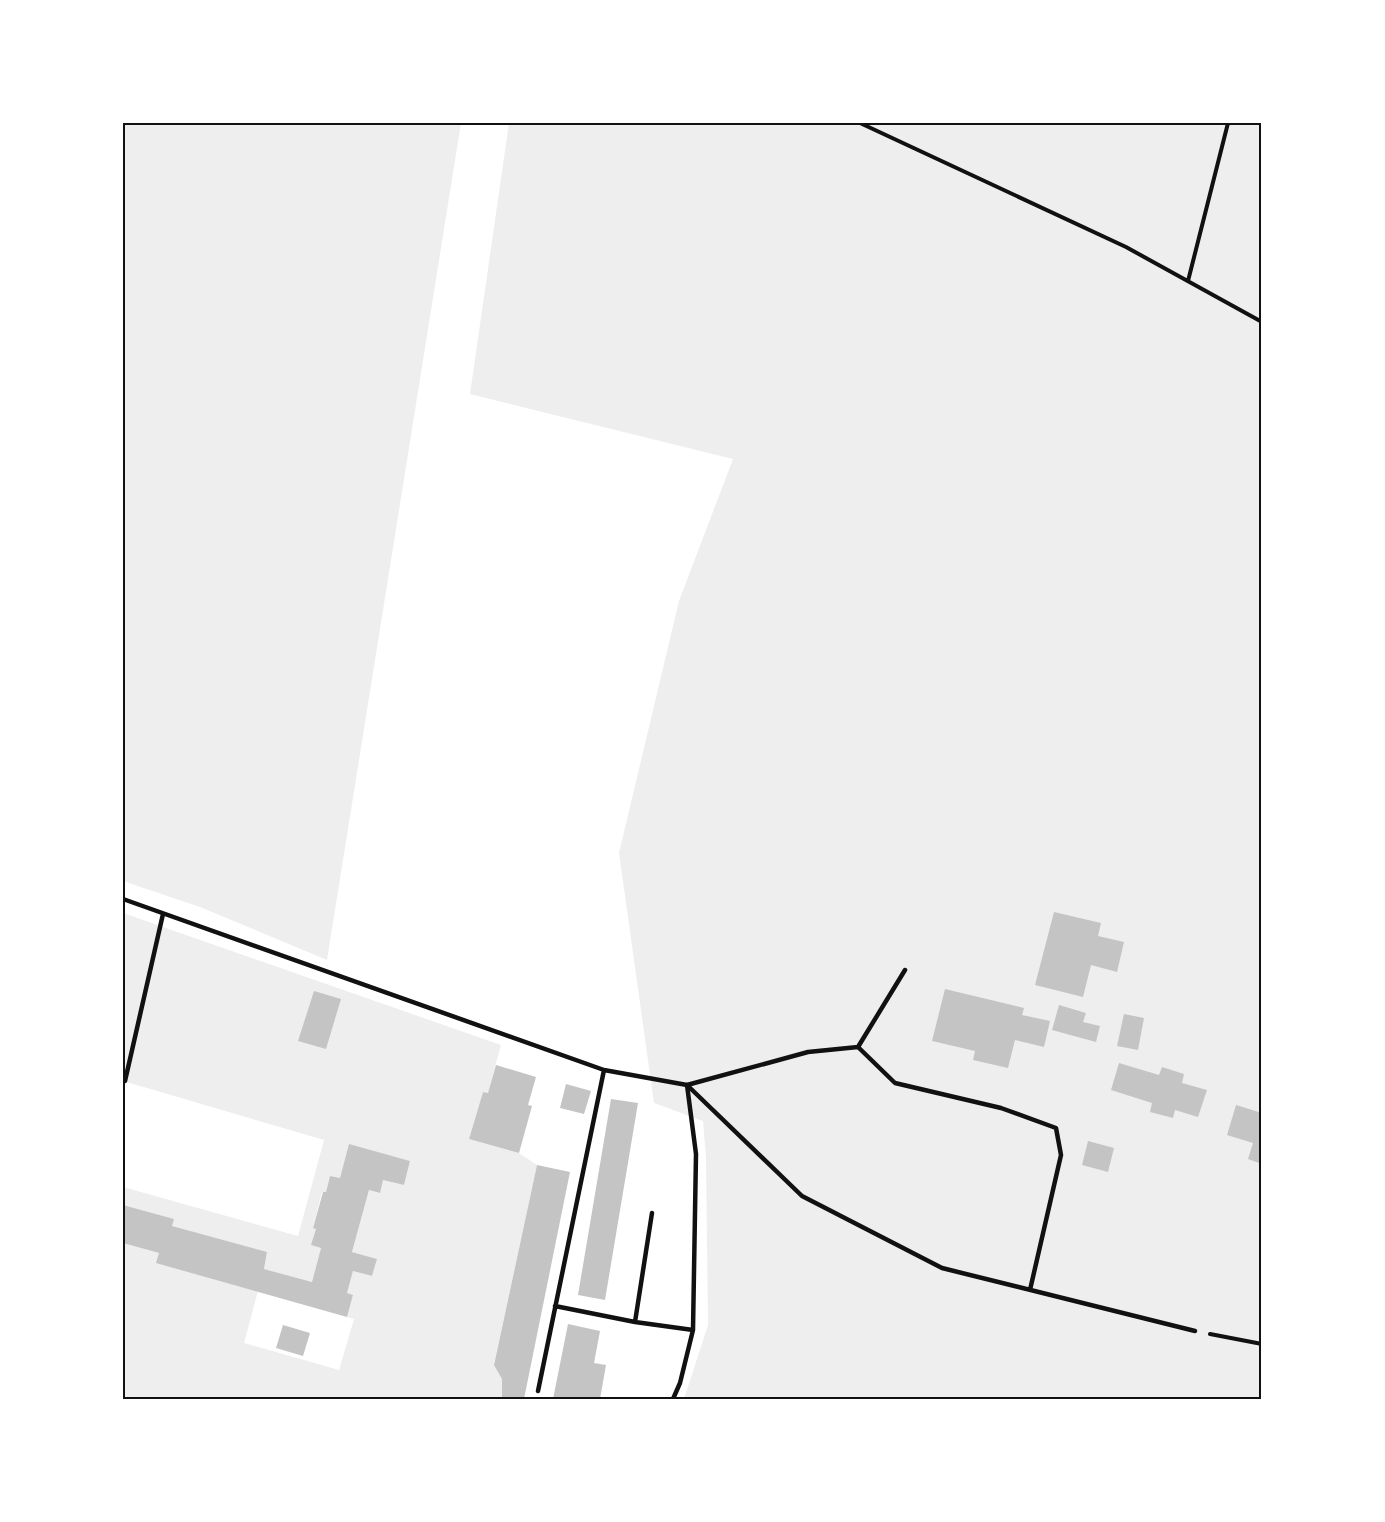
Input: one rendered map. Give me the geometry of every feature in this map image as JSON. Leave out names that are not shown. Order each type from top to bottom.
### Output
[{"type":"lane","points":[[123,899],[604,1070],[687,1085],[808,1052],[858,1047],[895,1083],[1001,1108],[1056,1128],[1061,1155],[1030,1290]]},
{"type":"lane","points":[[125,1081],[163,914]]},
{"type":"lane","points":[[858,1047],[905,970]]},
{"type":"lane","points":[[538,1391],[604,1070]]},
{"type":"lane","points":[[687,1085],[802,1196],[942,1268],[1195,1331]]},
{"type":"lane","points":[[673,1399],[680,1383],[693,1330],[696,1154],[687,1085]]},
{"type":"lane","points":[[635,1322],[652,1214]]},
{"type":"lane","points":[[555,1306],[635,1322],[693,1330]]},
{"type":"path","points":[[860,123],[1126,247],[1262,322]]},
{"type":"path","points":[[1188,281],[1228,123]]},
{"type":"path","points":[[1195,1331],[1262,1344]]},
{"type":"shaded area","points":[[123,123],[461,123],[327,960],[200,907],[123,881]]},
{"type":"shaded area","points":[[509,123],[1262,123],[1262,1399],[684,1399],[708,1325],[706,1157],[703,1121],[654,1103],[619,853],[679,601],[733,459],[470,394]]},
{"type":"shaded area","points":[[123,913],[501,1045],[488,1093],[483,1092],[469,1139],[519,1153],[537,1165],[494,1364],[502,1379],[502,1399],[123,1399],[123,1243],[159,1253],[258,1291],[244,1343],[339,1370],[354,1319],[347,1317],[353,1295],[347,1293],[353,1271],[372,1276],[377,1259],[352,1252],[369,1190],[379,1193],[383,1180],[404,1185],[410,1161],[349,1145],[340,1178],[330,1176],[326,1192],[322,1192],[313,1227],[316,1229],[312,1245],[321,1248],[312,1282],[264,1269],[267,1253],[172,1226],[173,1219],[123,1205],[123,1187],[298,1236],[324,1140],[123,1081]]},
{"type":"building","points":[[1054,912],[1101,923],[1098,936],[1124,942],[1117,972],[1091,965],[1083,997],[1035,985]]},
{"type":"building","points":[[945,989],[1024,1008],[1022,1015],[1050,1021],[1044,1047],[1015,1040],[1008,1068],[973,1060],[975,1051],[932,1041]]},
{"type":"building","points":[[314,991],[341,999],[326,1049],[298,1041]]},
{"type":"building","points":[[1059,1005],[1086,1013],[1083,1022],[1100,1026],[1096,1042],[1052,1030]]},
{"type":"building","points":[[1124,1014],[1144,1018],[1138,1050],[1117,1046]]},
{"type":"building","points":[[1119,1063],[1159,1075],[1162,1067],[1184,1074],[1182,1083],[1207,1090],[1198,1117],[1175,1110],[1173,1118],[1150,1112],[1152,1103],[1111,1090]]},
{"type":"building","points":[[496,1065],[536,1077],[528,1105],[532,1106],[519,1153],[469,1139],[483,1092],[488,1093]]},
{"type":"building","points":[[566,1084],[591,1091],[584,1114],[560,1108]]},
{"type":"building","points":[[611,1099],[638,1103],[605,1300],[578,1295]]},
{"type":"building","points":[[1236,1105],[1262,1113],[1262,1164],[1248,1159],[1253,1143],[1227,1135]]},
{"type":"building","points":[[1088,1141],[1114,1148],[1108,1172],[1082,1165]]},
{"type":"building","points":[[349,1144],[410,1161],[404,1185],[383,1180],[380,1193],[369,1190],[352,1252],[377,1259],[372,1276],[353,1271],[347,1293],[353,1295],[347,1317],[156,1263],[159,1253],[123,1243],[123,1205],[174,1219],[172,1226],[267,1252],[264,1269],[312,1282],[321,1248],[311,1245],[316,1229],[313,1228],[330,1176],[340,1178]]},
{"type":"building","points":[[537,1165],[570,1172],[524,1399],[502,1399],[502,1379],[494,1365]]},
{"type":"building","points":[[568,1324],[600,1331],[594,1363],[606,1365],[600,1399],[553,1399]]},
{"type":"building","points":[[283,1325],[310,1333],[303,1356],[276,1348]]}]
